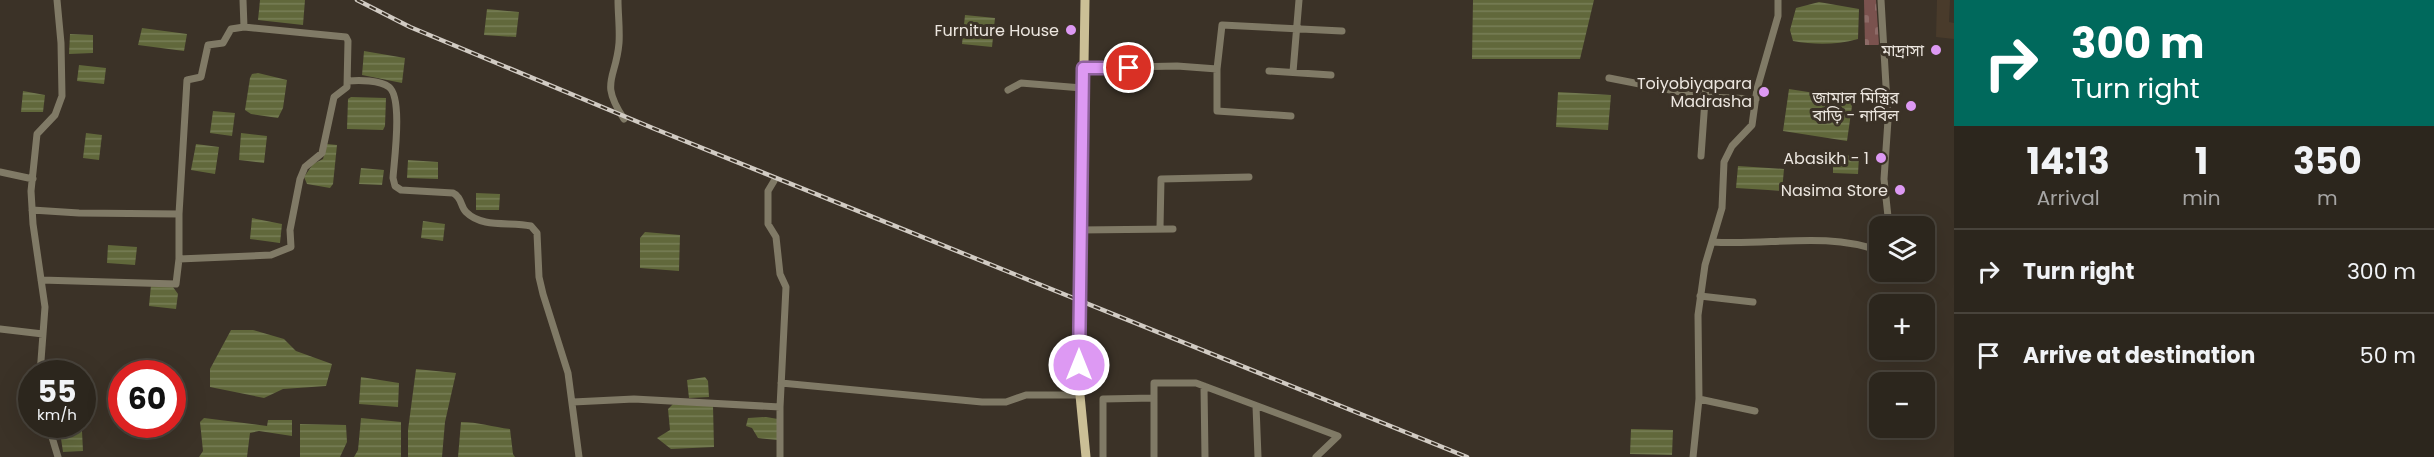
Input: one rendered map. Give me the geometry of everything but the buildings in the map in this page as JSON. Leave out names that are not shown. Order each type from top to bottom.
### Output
[{"type":"main road","points":[[1085,0],[1080,230],[1080,394],[1086,457]]},
{"type":"street","points":[[41,360],[45,307],[32,210],[33,178],[37,134],[55,115],[62,96],[57,0]]},
{"type":"street","points":[[243,0],[244,27]]},
{"type":"street","points":[[618,0],[619,44],[609,78],[614,103],[624,119]]},
{"type":"street","points":[[1293,72],[1299,0]]},
{"type":"street","points":[[1693,457],[1699,399],[1696,360],[1700,296],[1722,208],[1724,162],[1732,146],[1752,124],[1756,99],[1778,16],[1778,0]]},
{"type":"street","points":[[1881,0],[1888,120],[1884,179],[1888,216]]},
{"type":"street","points":[[1292,116],[1217,111],[1217,69],[1222,26],[1342,31]]},
{"type":"street","points":[[41,280],[176,284],[188,80],[201,77],[208,45],[224,43],[231,29],[244,27],[346,38],[348,41],[347,87],[334,97],[322,153],[305,167],[300,179],[290,230],[291,247],[271,255],[179,259]]},
{"type":"street","points":[[1083,68],[1177,66],[1217,69]]},
{"type":"street","points":[[1269,71],[1331,75]]},
{"type":"street","points":[[1609,78],[1706,97],[1756,99]]},
{"type":"street","points":[[348,81],[384,85],[391,88],[395,96],[397,109],[393,178],[395,186],[401,190],[453,192],[458,195],[465,212],[473,217],[495,224],[531,226],[537,233],[539,277],[568,373],[579,457]]},
{"type":"street","points":[[1008,90],[1021,84],[1082,88]]},
{"type":"street","points":[[1701,156],[1706,86]]},
{"type":"street","points":[[0,172],[33,178]]},
{"type":"street","points":[[1160,228],[1161,179],[1249,177]]},
{"type":"street","points":[[774,181],[768,191],[768,224],[776,237],[780,274],[786,287],[780,457]]},
{"type":"street","points":[[32,210],[179,214]]},
{"type":"street","points":[[1080,230],[1173,228]]},
{"type":"street","points":[[1712,242],[1747,244],[1832,239],[1869,248]]},
{"type":"street","points":[[1700,296],[1753,302]]},
{"type":"street","points":[[0,329],[43,334]]},
{"type":"street","points":[[781,383],[982,402],[1006,402],[1026,395],[1080,394]]},
{"type":"street","points":[[1154,457],[1154,383],[1196,383],[1338,436],[1316,457]]},
{"type":"street","points":[[1204,386],[1205,457]]},
{"type":"street","points":[[1103,457],[1103,399],[1154,398]]},
{"type":"street","points":[[573,402],[634,399],[780,407]]},
{"type":"street","points":[[1699,399],[1755,411]]},
{"type":"street","points":[[1256,406],[1258,457]]},
{"type":"street","points":[[52,438],[58,457]]},
{"type":"shaded area","points":[[260,0],[305,0],[303,25],[258,20]]},
{"type":"shaded area","points":[[1473,0],[1594,0],[1580,59],[1472,59]]},
{"type":"shaded area","points":[[1937,0],[1950,0],[1949,22],[1954,23],[1954,39],[1936,37]]},
{"type":"shaded area","points":[[1819,2],[1859,9],[1858,39],[1826,44],[1793,41],[1790,30],[1796,8]]},
{"type":"shaded area","points":[[487,9],[519,12],[516,37],[484,35]]},
{"type":"shaded area","points":[[965,15],[995,18],[992,47],[962,44]]},
{"type":"shaded area","points":[[142,28],[187,34],[184,51],[138,45]]},
{"type":"shaded area","points":[[70,34],[93,35],[93,53],[69,54]]},
{"type":"shaded area","points":[[364,51],[405,58],[402,83],[362,75]]},
{"type":"shaded area","points":[[79,65],[106,68],[104,84],[77,81]]},
{"type":"shaded area","points":[[258,73],[287,80],[283,108],[278,118],[251,114],[245,110],[250,78],[252,74]]},
{"type":"shaded area","points":[[1789,89],[1853,99],[1847,141],[1783,131]]},
{"type":"shaded area","points":[[23,91],[45,95],[43,112],[21,112]]},
{"type":"shaded area","points":[[1558,92],[1611,95],[1608,130],[1556,127]]},
{"type":"shaded area","points":[[351,97],[386,98],[383,130],[347,129],[348,99]]},
{"type":"shaded area","points":[[213,111],[235,113],[232,136],[210,133]]},
{"type":"shaded area","points":[[86,133],[102,135],[99,160],[83,158]]},
{"type":"shaded area","points":[[241,133],[267,136],[264,163],[239,160]]},
{"type":"shaded area","points":[[196,144],[219,147],[215,174],[191,170]]},
{"type":"shaded area","points":[[327,144],[337,145],[333,184],[330,188],[307,184],[304,177],[313,164],[323,159]]},
{"type":"shaded area","points":[[1833,155],[1859,156],[1858,174],[1833,173]]},
{"type":"shaded area","points":[[408,160],[438,162],[438,179],[407,178]]},
{"type":"shaded area","points":[[1738,166],[1784,169],[1782,191],[1736,188]]},
{"type":"shaded area","points":[[361,168],[384,170],[382,185],[359,184]]},
{"type":"shaded area","points":[[476,193],[500,194],[499,210],[476,210]]},
{"type":"shaded area","points":[[252,218],[282,224],[280,243],[250,239]]},
{"type":"shaded area","points":[[423,221],[445,224],[443,241],[421,238]]},
{"type":"shaded area","points":[[645,232],[680,235],[679,271],[640,268],[640,238]]},
{"type":"shaded area","points":[[108,245],[137,247],[135,265],[107,263]]},
{"type":"shaded area","points":[[151,285],[173,287],[178,294],[176,309],[149,306]]},
{"type":"shaded area","points":[[231,330],[253,330],[284,339],[296,351],[332,364],[326,386],[283,389],[264,398],[210,387],[210,369]]},
{"type":"shaded area","points":[[416,369],[456,373],[445,422],[442,457],[408,457],[408,430]]},
{"type":"shaded area","points":[[361,377],[399,383],[398,407],[359,404]]},
{"type":"shaded area","points":[[705,377],[708,381],[709,397],[689,398],[687,380]]},
{"type":"shaded area","points":[[673,404],[713,406],[714,447],[671,449],[657,438],[670,430],[668,409]]},
{"type":"shaded area","points":[[204,418],[267,426],[268,420],[292,420],[292,436],[259,431],[250,433],[247,457],[199,457],[203,451],[200,422]]},
{"type":"shaded area","points":[[361,418],[401,422],[401,457],[354,457],[358,450]]},
{"type":"shaded area","points":[[748,418],[778,419],[777,440],[758,438],[752,428],[746,426]]},
{"type":"shaded area","points":[[461,422],[510,429],[515,457],[458,457]]},
{"type":"shaded area","points":[[300,424],[346,425],[347,442],[340,457],[300,457]]},
{"type":"shaded area","points":[[1631,429],[1673,430],[1672,455],[1630,454]]},
{"type":"shaded area","points":[[61,438],[82,438],[83,451],[63,452]]},
{"type":"green space","points":[[1864,0],[1876,0],[1879,45],[1865,45]]},
{"type":"railway","points":[[357,0],[410,27],[655,129],[1467,457]]},
{"type":"place","name":"Furniture House","points":[[1071,30]]},
{"type":"place","name":"মাদ্রাসা","points":[[1936,50]]},
{"type":"place","name":"Toiyobiyapara Madrasha","points":[[1764,92]]},
{"type":"place","name":"জামাল মিস্ত্রির বাড়ি - নাবিল","points":[[1911,106]]},
{"type":"place","name":"Abasikh - 1","points":[[1881,158]]},
{"type":"place","name":"Nasima Store","points":[[1900,190]]},
{"type":"route","points":[[1079,365],[1083,68],[1129,68]]}]
